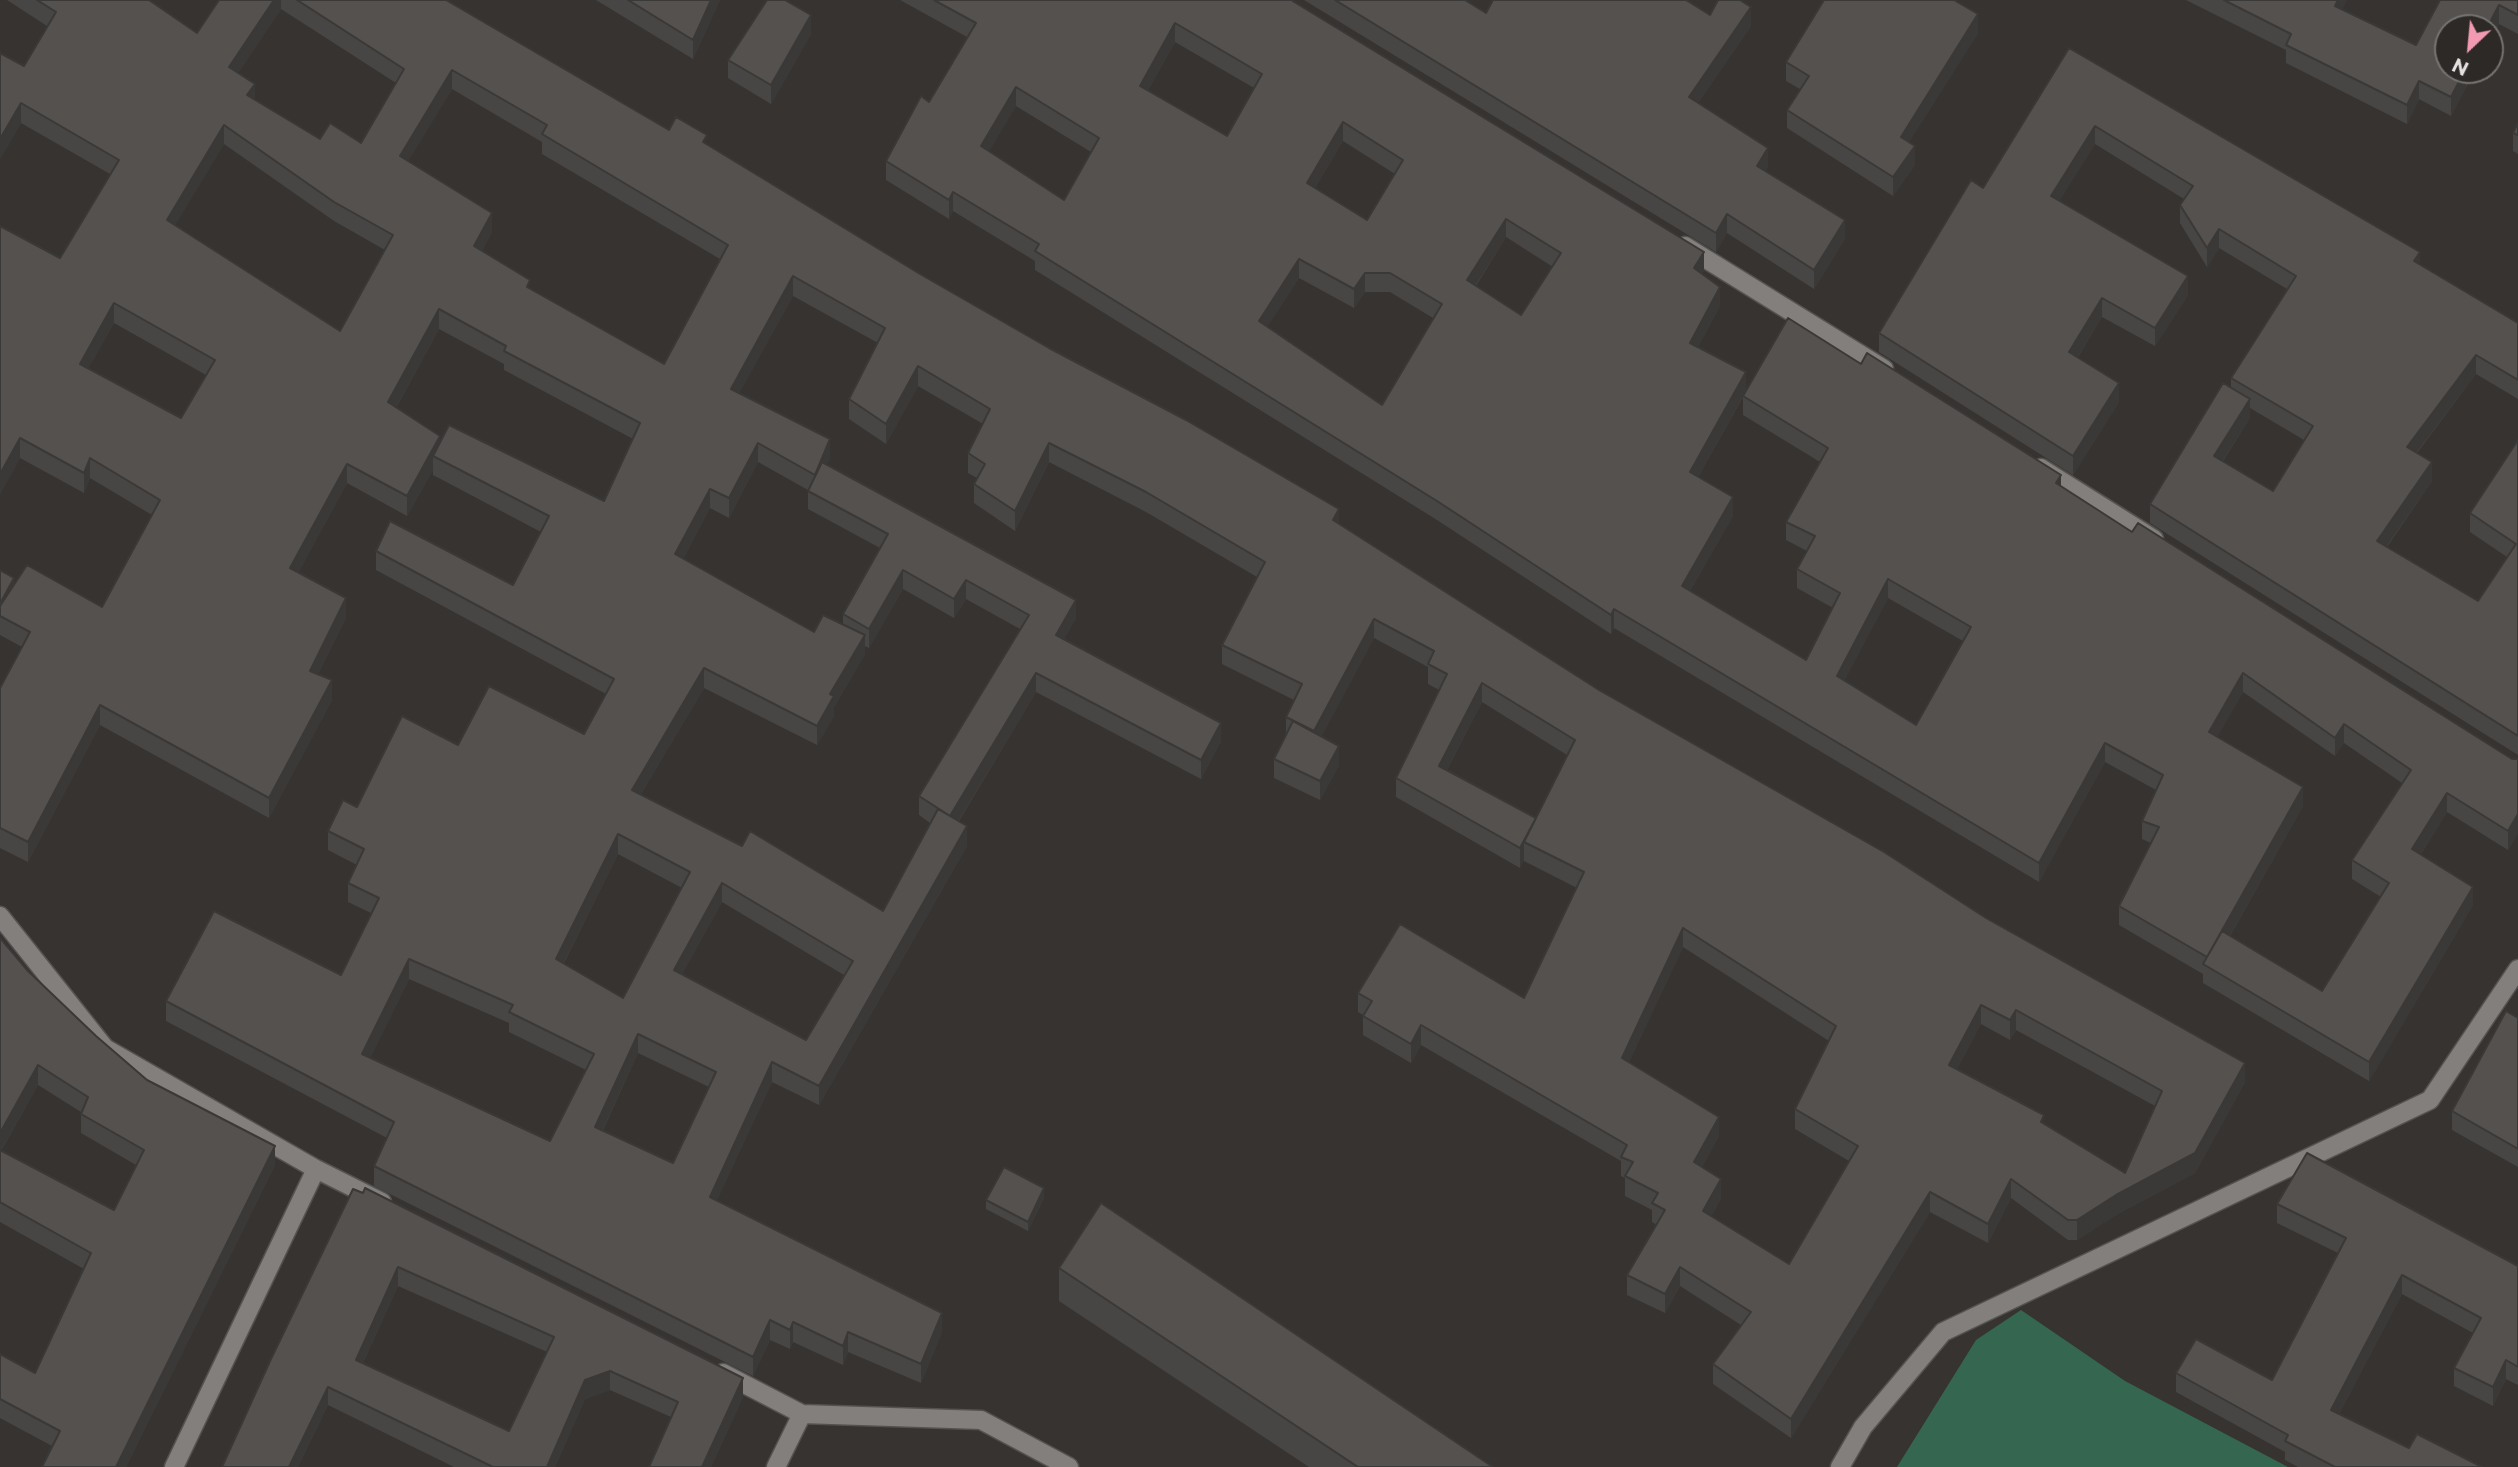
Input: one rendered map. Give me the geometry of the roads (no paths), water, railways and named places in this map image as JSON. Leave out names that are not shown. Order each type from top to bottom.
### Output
[{"type":"street","points":[[1664,233],[1902,380]]},
{"type":"street","points":[[2021,455],[2175,552]]},
{"type":"street","points":[[0,916],[105,1048],[316,1169],[403,1213]]},
{"type":"street","points":[[1840,1467],[1863,1427],[1943,1332],[2430,1100],[2518,969]]},
{"type":"street","points":[[174,1467],[316,1169]]},
{"type":"street","points":[[703,1363],[802,1414],[981,1420],[1069,1467]]},
{"type":"street","points":[[776,1467],[802,1414]]}]
